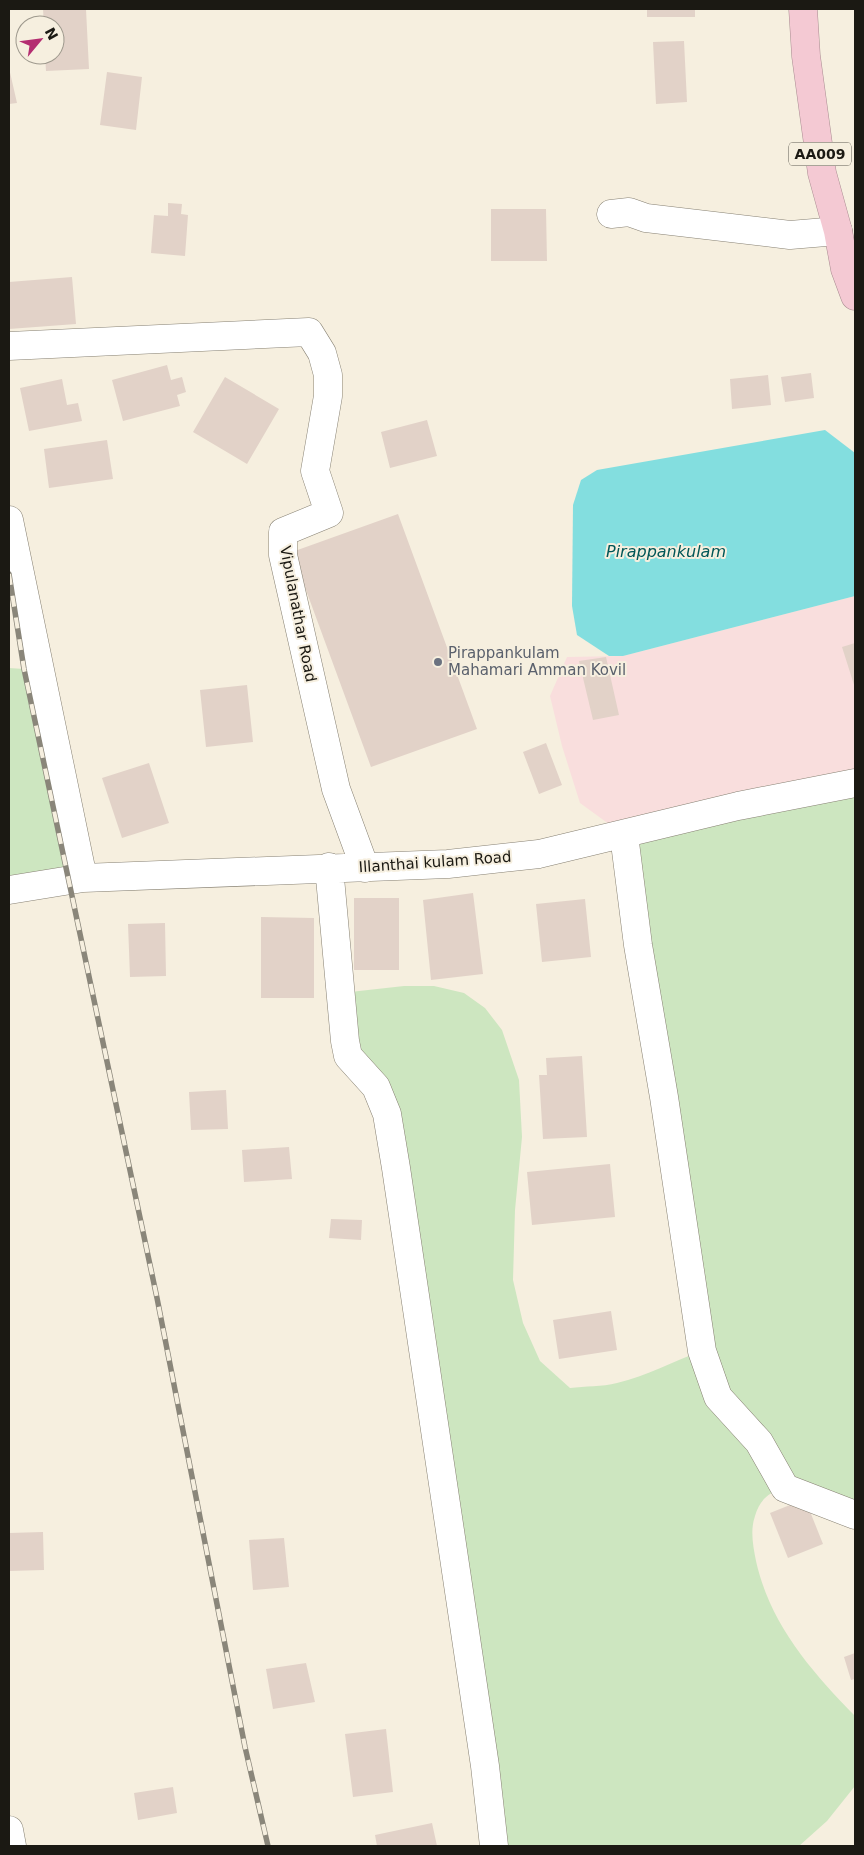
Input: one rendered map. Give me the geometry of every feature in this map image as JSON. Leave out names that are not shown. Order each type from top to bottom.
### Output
[{"type":"highway","name":"AA009","points":[[803,9],[806,56],[822,173],[838,231],[845,269],[855,296]]},
{"type":"street","points":[[610,214],[629,212],[646,218],[790,235],[838,231]]},
{"type":"street","name":"Vipulanathar Road","points":[[9,346],[309,332],[322,353],[328,375],[328,396],[316,470],[329,513],[283,532],[283,555],[336,789],[365,868]]},
{"type":"street","points":[[9,520],[83,878]]},
{"type":"street","name":"Illanthai kulam Road","points":[[9,890],[83,878],[448,864],[539,854],[738,806],[855,783]]},
{"type":"street","points":[[624,835],[638,945],[664,1097],[702,1351],[718,1397],[759,1442],[785,1488],[855,1515]]},
{"type":"street","points":[[329,868],[345,1042],[348,1056],[376,1087],[386,1114],[396,1168],[485,1766],[494,1846]]},
{"type":"street","points":[[9,1830],[12,1846]]},
{"type":"shaded area","points":[[855,596],[855,783],[624,835],[580,803],[562,746],[550,696],[567,657],[623,656]]},
{"type":"green space","points":[[9,668],[24,669],[69,880],[9,890]]},
{"type":"green space","points":[[855,783],[855,1515],[784,1489],[773,1492],[759,1506],[753,1521],[752,1532],[756,1561],[762,1584],[782,1626],[808,1664],[855,1716],[855,1786],[827,1821],[799,1846],[494,1846],[396,1168],[359,1068],[341,993],[404,986],[434,986],[464,993],[485,1008],[502,1030],[519,1080],[522,1137],[515,1210],[513,1280],[523,1323],[540,1361],[570,1388],[605,1385],[628,1380],[702,1351],[624,835]]},
{"type":"water","name":"Pirappankulam","points":[[825,430],[855,453],[855,596],[623,656],[609,656],[577,635],[572,606],[573,505],[581,480],[597,470]]},
{"type":"building","points":[[43,9],[86,9],[89,69],[46,71],[46,65],[65,65],[65,15],[43,15]]},
{"type":"building","points":[[647,9],[695,9],[695,17],[647,17]]},
{"type":"building","points":[[684,41],[687,102],[656,104],[653,42]]},
{"type":"building","points":[[9,68],[17,103],[9,104]]},
{"type":"building","points":[[107,72],[142,77],[136,130],[100,125]]},
{"type":"building","points":[[168,203],[182,204],[181,214],[188,215],[185,256],[151,253],[154,215],[168,216]]},
{"type":"building","points":[[491,209],[546,209],[547,261],[491,261]]},
{"type":"building","points":[[72,277],[76,324],[9,329],[9,282]]},
{"type":"building","points":[[167,365],[171,380],[182,377],[186,392],[177,395],[180,406],[123,421],[112,380]]},
{"type":"building","points":[[811,373],[814,398],[785,402],[781,377]]},
{"type":"building","points":[[768,375],[771,405],[732,409],[730,379]]},
{"type":"building","points":[[225,377],[279,409],[247,464],[193,432]]},
{"type":"building","points":[[62,379],[67,405],[78,403],[82,421],[29,431],[20,388]]},
{"type":"building","points":[[427,420],[437,456],[390,468],[381,432]]},
{"type":"building","points":[[107,440],[113,479],[49,488],[44,449]]},
{"type":"building","points":[[398,514],[477,729],[371,767],[292,552]]},
{"type":"building","points":[[855,643],[855,688],[842,647]]},
{"type":"building","points":[[606,657],[619,715],[593,720],[579,661]]},
{"type":"building","points":[[247,685],[253,742],[206,747],[200,690]]},
{"type":"building","points":[[546,743],[562,785],[539,794],[523,752]]},
{"type":"building","points":[[149,763],[169,823],[122,838],[102,778]]},
{"type":"building","points":[[473,893],[483,974],[431,980],[423,900]]},
{"type":"building","points":[[354,898],[399,898],[399,970],[354,970]]},
{"type":"building","points":[[585,899],[591,957],[542,962],[536,904]]},
{"type":"building","points":[[261,917],[314,918],[314,998],[261,998]]},
{"type":"building","points":[[165,923],[166,976],[130,977],[128,924]]},
{"type":"building","points":[[582,1056],[587,1137],[543,1139],[539,1075],[547,1075],[546,1058]]},
{"type":"building","points":[[226,1090],[228,1129],[191,1130],[189,1092]]},
{"type":"building","points":[[289,1147],[292,1179],[244,1182],[242,1150]]},
{"type":"building","points":[[610,1164],[615,1217],[532,1225],[527,1172]]},
{"type":"building","points":[[331,1219],[362,1220],[361,1240],[329,1238]]},
{"type":"building","points":[[611,1311],[617,1350],[559,1359],[553,1320]]},
{"type":"building","points":[[805,1499],[823,1544],[788,1558],[770,1513]]},
{"type":"building","points":[[43,1532],[44,1570],[9,1571],[9,1533]]},
{"type":"building","points":[[284,1538],[289,1587],[253,1590],[249,1540]]},
{"type":"building","points":[[855,1653],[855,1679],[851,1680],[844,1657]]},
{"type":"building","points":[[306,1663],[315,1702],[273,1709],[266,1669]]},
{"type":"building","points":[[386,1729],[393,1792],[353,1797],[345,1734]]},
{"type":"building","points":[[173,1787],[177,1813],[138,1820],[134,1793]]},
{"type":"building","points":[[432,1823],[437,1846],[377,1846],[375,1835]]},
{"type":"railway","points":[[9,574],[24,669],[157,1298],[245,1747],[268,1846]]},
{"type":"place","name":"Pirappankulam Mahamari Amman Kovil","points":[[438,662]]}]
